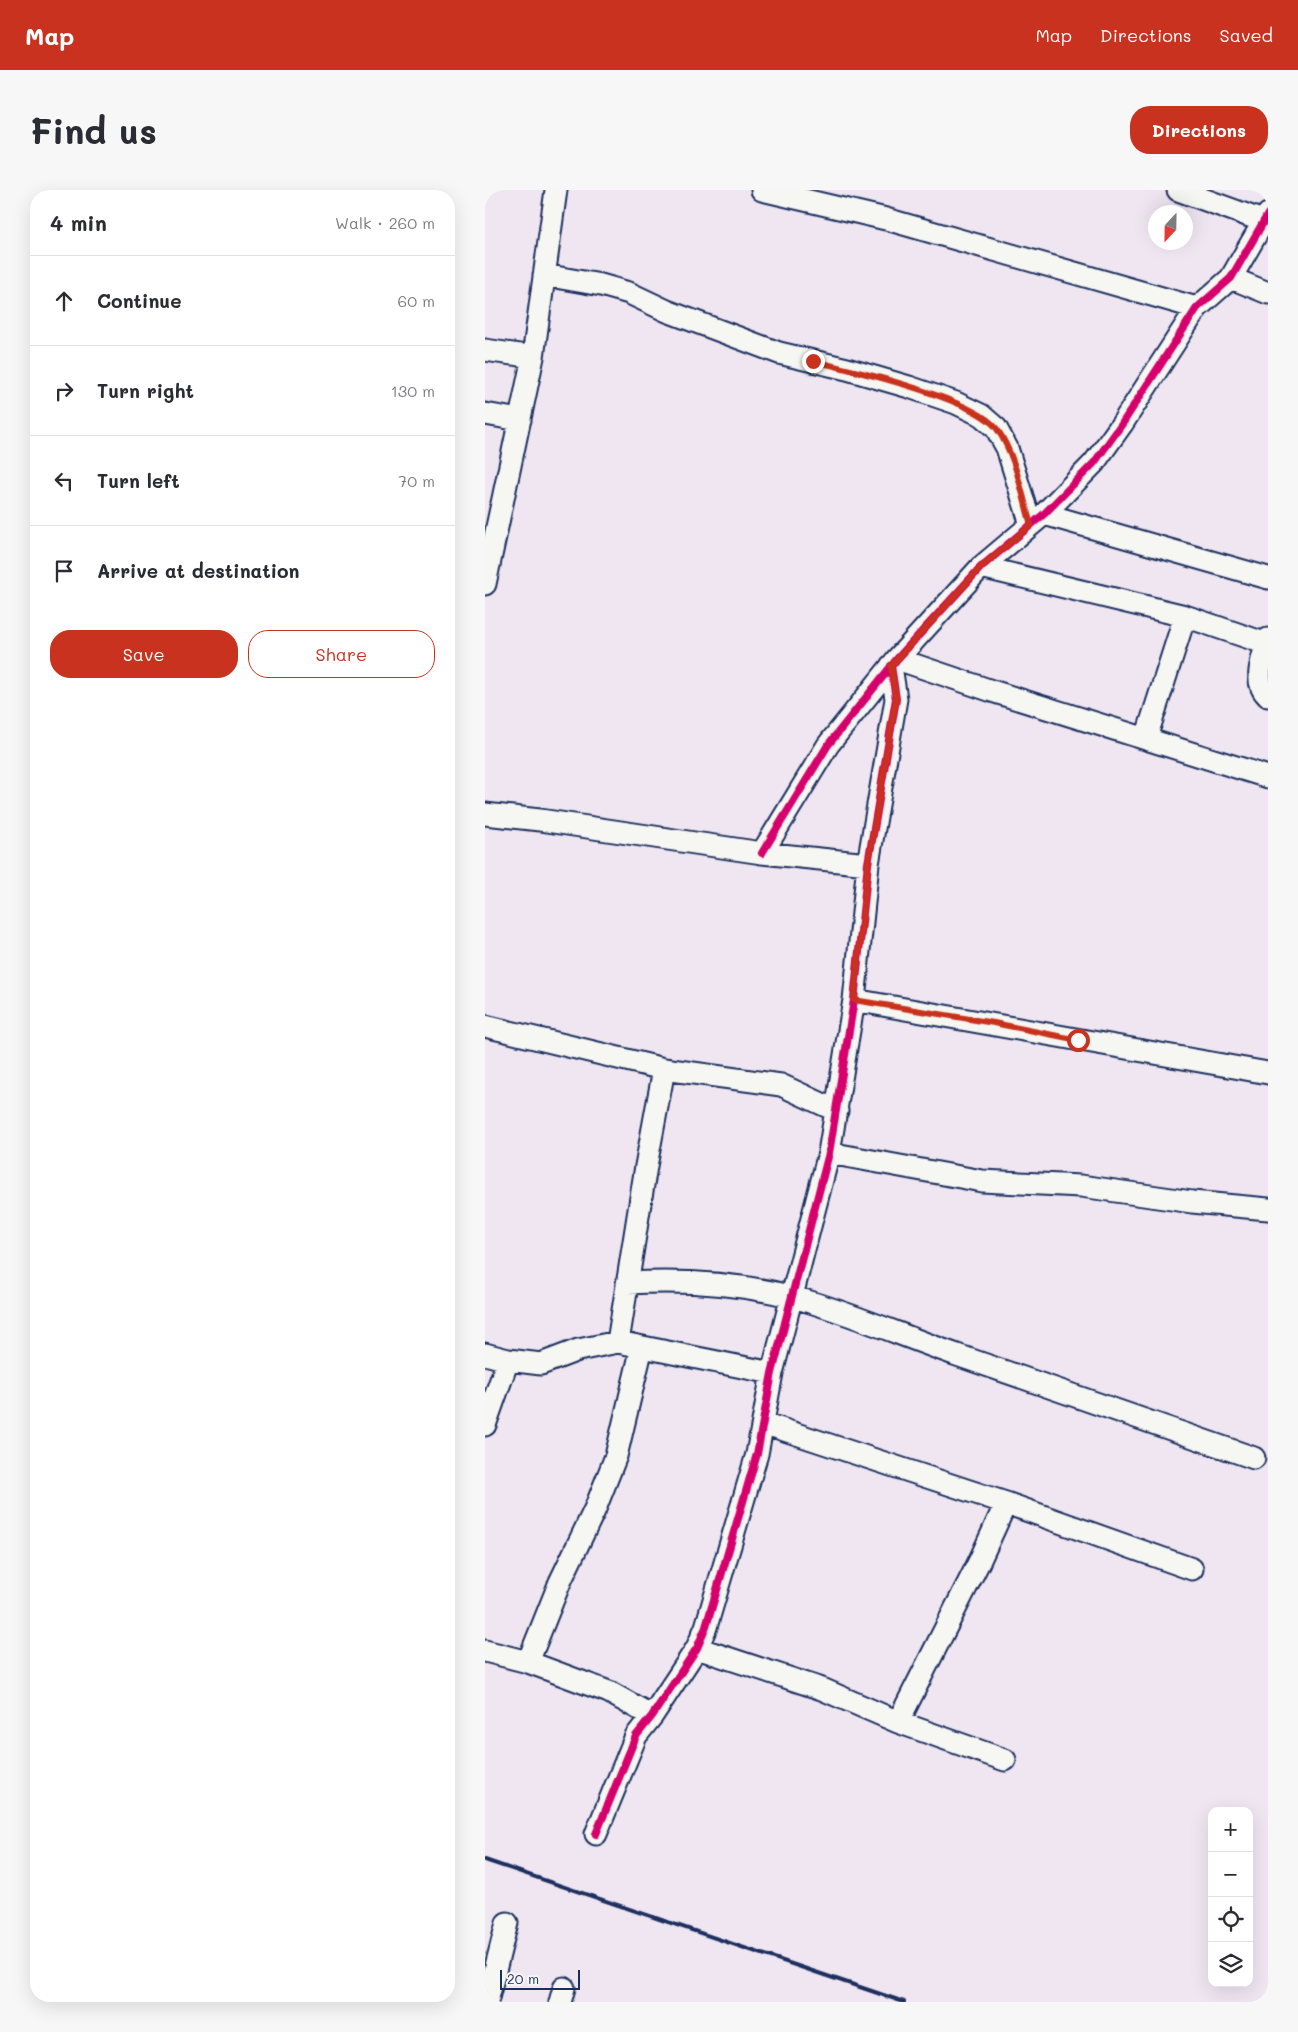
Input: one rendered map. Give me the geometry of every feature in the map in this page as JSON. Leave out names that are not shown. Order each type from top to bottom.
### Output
[{"type":"street","points":[[485,584],[533,356],[556,190]]},
{"type":"street","points":[[762,190],[949,236],[1197,308]]},
{"type":"street","points":[[762,853],[828,745],[894,663],[981,567],[1038,520],[1094,463],[1122,424],[1197,308],[1231,278],[1266,218],[1178,190]]},
{"type":"street","points":[[544,276],[611,288],[718,332],[779,353],[847,369],[909,387],[981,415],[996,428],[1007,448],[1038,520]]},
{"type":"street","points":[[1231,278],[1268,293]]},
{"type":"street","points":[[485,350],[533,356]]},
{"type":"street","points":[[485,414],[520,420]]},
{"type":"street","points":[[1038,520],[1268,578]]},
{"type":"street","points":[[981,567],[1185,616],[1267,642],[1258,682],[1261,690],[1268,696]]},
{"type":"street","points":[[1146,738],[1185,616]]},
{"type":"street","points":[[894,663],[1146,738],[1268,777]]},
{"type":"street","points":[[596,1834],[636,1736],[652,1716],[697,1648],[720,1581],[757,1454],[772,1373],[829,1153],[837,1111],[854,1000],[868,864],[896,699],[894,663]]},
{"type":"street","points":[[485,814],[540,820],[762,853],[868,864]]},
{"type":"street","points":[[854,1000],[924,1010],[1155,1054],[1268,1073]]},
{"type":"street","points":[[485,1026],[664,1069],[781,1085],[837,1111]]},
{"type":"street","points":[[617,1342],[664,1069]]},
{"type":"street","points":[[829,1153],[982,1181],[1081,1186],[1192,1202],[1268,1209]]},
{"type":"street","points":[[627,1283],[670,1281],[739,1287],[791,1297],[847,1314],[942,1350],[1254,1458]]},
{"type":"street","points":[[485,1354],[508,1360],[541,1364],[578,1350],[617,1342],[772,1373]]},
{"type":"street","points":[[528,1662],[560,1582],[595,1509],[616,1456],[642,1347]]},
{"type":"street","points":[[485,1425],[508,1360]]},
{"type":"street","points":[[763,1423],[1006,1504],[1191,1569]]},
{"type":"street","points":[[898,1722],[979,1562],[1006,1504]]},
{"type":"street","points":[[697,1648],[822,1689],[898,1722],[1005,1760]]},
{"type":"street","points":[[485,1651],[528,1662],[609,1692],[652,1716]]},
{"type":"street","points":[[487,2002],[507,1924]]},
{"type":"railway","points":[[485,1860],[904,2002]]},
{"type":"cycle path","points":[[762,853],[828,745],[897,659],[981,567],[1044,514],[1094,463],[1122,424],[1197,308],[1231,278],[1268,214]]},
{"type":"cycle path","points":[[596,1834],[636,1736],[652,1716],[697,1648],[706,1627],[757,1454],[772,1373],[829,1153],[854,1000],[868,864],[896,699],[891,666]]},
{"type":"route","points":[[813,361],[909,387],[981,415],[996,428],[1007,448],[1031,525],[981,567],[891,666],[896,699],[868,864],[854,1000],[924,1010],[1078,1040]]}]
